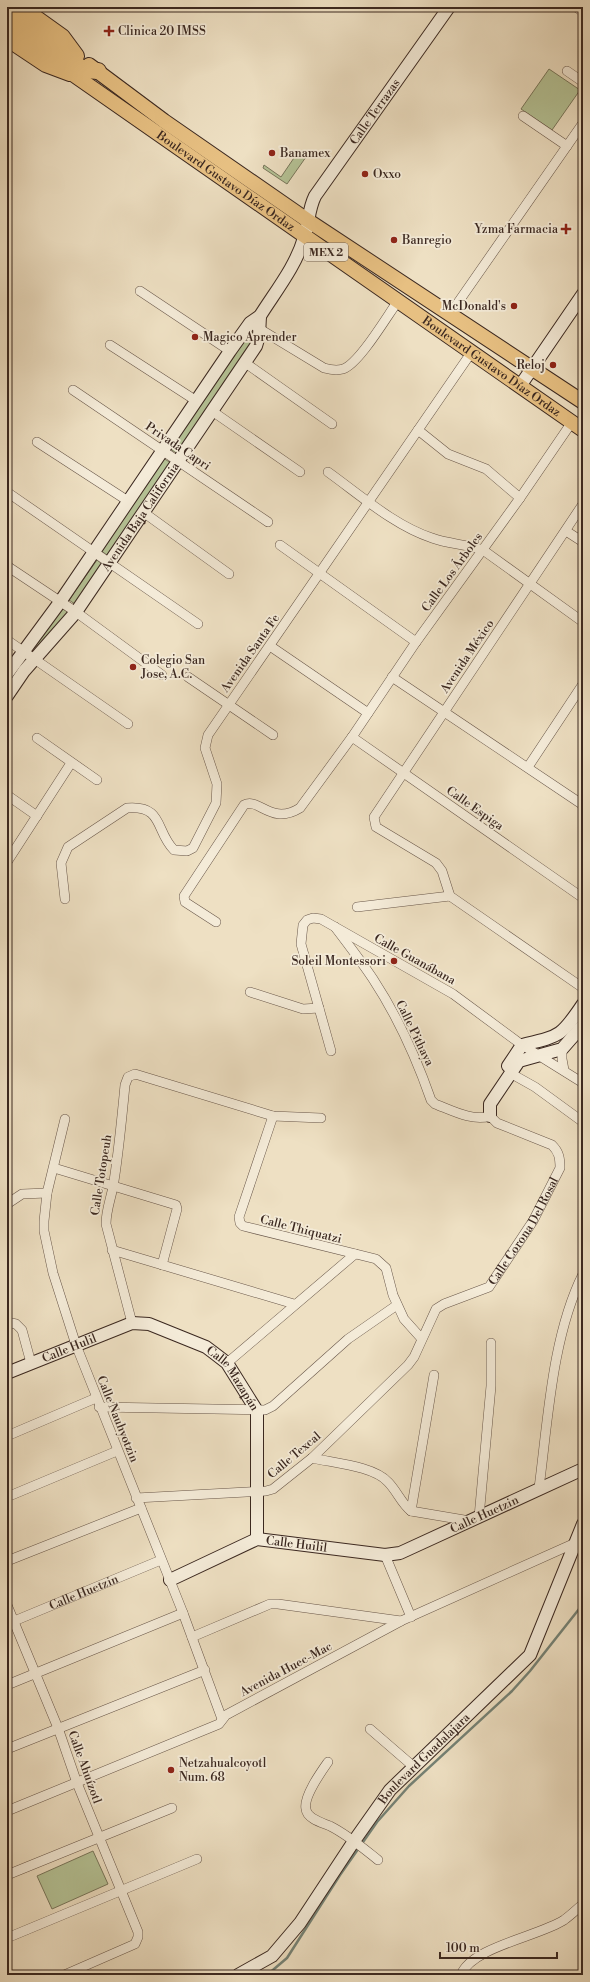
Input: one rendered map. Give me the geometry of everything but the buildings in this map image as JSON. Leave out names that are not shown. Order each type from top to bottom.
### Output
[{"type":"highway","points":[[20,7],[62,37],[76,56]]},
{"type":"highway","points":[[7,18],[76,65],[86,70],[98,71]]},
{"type":"highway","points":[[7,38],[46,64],[70,73]]},
{"type":"main road","name":"Boulevard Gustavo Díaz Ordaz","points":[[7,7],[98,71],[164,121],[307,220],[583,402]]},
{"type":"main road","name":"Boulevard Gustavo Díaz Ordaz","points":[[7,28],[577,426]]},
{"type":"street","name":"Calle Terrazas","points":[[307,220],[314,196],[449,7]]},
{"type":"street","points":[[576,7],[583,12]]},
{"type":"street","points":[[567,71],[583,82]]},
{"type":"street","points":[[523,116],[567,146]]},
{"type":"street","points":[[450,314],[583,123]]},
{"type":"street","name":"Avenida Baja California","points":[[7,674],[60,602],[93,551],[164,450],[195,400],[230,351],[257,323],[294,261],[305,237],[307,220]]},
{"type":"street","points":[[140,291],[230,351]]},
{"type":"street","points":[[520,386],[583,294]]},
{"type":"street","points":[[257,323],[324,368],[335,371],[344,369],[360,355],[398,301]]},
{"type":"street","name":"Avenida Baja California","points":[[7,696],[34,658],[76,612],[212,411],[258,341],[257,323]]},
{"type":"street","points":[[110,345],[195,400]]},
{"type":"street","name":"Avenida Santa Fe","points":[[65,900],[61,863],[68,847],[127,808],[138,807],[150,812],[158,818],[169,845],[174,850],[187,851],[193,848],[216,803],[216,784],[205,748],[208,735],[370,502],[471,352]]},
{"type":"street","points":[[244,362],[332,424]]},
{"type":"street","name":"Privada Capri","points":[[73,390],[164,450],[268,522]]},
{"type":"street","points":[[212,411],[300,472]]},
{"type":"street","name":"Calle Los Árboles","points":[[216,922],[185,902],[184,896],[244,805],[253,804],[274,814],[282,815],[300,808],[352,737],[416,642],[482,550],[520,498],[577,426]]},
{"type":"street","points":[[418,430],[448,454],[486,470],[520,498]]},
{"type":"street","points":[[37,442],[128,501]]},
{"type":"street","points":[[328,472],[412,530],[432,538],[482,550],[583,622]]},
{"type":"street","points":[[7,492],[198,624]]},
{"type":"street","name":"Avenida México","points":[[450,896],[442,871],[436,864],[376,827],[374,817],[583,504]]},
{"type":"street","points":[[143,512],[229,574]]},
{"type":"street","points":[[566,531],[583,542]]},
{"type":"street","points":[[280,545],[416,642]]},
{"type":"street","points":[[7,566],[76,612],[162,675]]},
{"type":"street","points":[[7,640],[128,724]]},
{"type":"street","points":[[270,646],[368,713]]},
{"type":"street","points":[[188,677],[273,734]]},
{"type":"street","points":[[392,677],[583,805]]},
{"type":"street","points":[[528,767],[583,684]]},
{"type":"street","name":"Calle Espiga","points":[[352,737],[583,898]]},
{"type":"street","points":[[37,738],[97,780]]},
{"type":"street","points":[[7,862],[71,763]]},
{"type":"street","points":[[7,794],[37,816]]},
{"type":"street","points":[[356,907],[450,896],[583,988]]},
{"type":"street","name":"Calle Guanábana","points":[[331,1051],[301,944],[303,925],[307,920],[313,918],[321,919],[453,994],[522,1045],[564,1070],[583,1084]]},
{"type":"street","name":"Calle Pithaya","points":[[335,927],[373,979],[407,1038],[418,1061],[431,1100],[435,1104],[470,1116],[480,1118],[490,1116]]},
{"type":"street","points":[[250,992],[303,1009],[320,1008]]},
{"type":"street","points":[[500,1088],[503,1074],[522,1045],[553,1038],[562,1033],[583,1004]]},
{"type":"street","points":[[490,1116],[490,1104],[510,1073],[520,1061],[562,1049],[583,1026]]},
{"type":"street","points":[[562,1049],[564,1070]]},
{"type":"street","points":[[510,1073],[535,1087],[583,1122]]},
{"type":"street","name":"Calle Totopeuh","points":[[132,1323],[107,1231],[106,1216],[113,1186],[125,1085],[128,1077],[135,1074],[273,1116]]},
{"type":"street","points":[[273,1116],[321,1118]]},
{"type":"street","name":"Calle Thiquatzi","points":[[273,1116],[239,1217],[240,1223],[243,1226],[376,1259],[386,1268],[397,1305],[406,1322],[421,1338]]},
{"type":"street","name":"Calle Corona Del Rosal","points":[[421,1338],[434,1312],[439,1306],[488,1287],[496,1278],[533,1221],[560,1168],[560,1158],[557,1150],[552,1145],[497,1123],[490,1116]]},
{"type":"street","name":"Calle Nauhyotzin","points":[[65,1119],[47,1193],[44,1231],[53,1273],[76,1346],[183,1613],[222,1719]]},
{"type":"street","points":[[54,1168],[177,1206],[162,1265]]},
{"type":"street","points":[[7,1204],[22,1194],[47,1193]]},
{"type":"street","points":[[112,1250],[294,1304]]},
{"type":"street","points":[[227,1363],[294,1304],[355,1254]]},
{"type":"street","points":[[539,1488],[556,1362],[574,1292],[583,1274]]},
{"type":"street","points":[[7,1436],[98,1402],[257,1411],[265,1410],[273,1406],[348,1339],[397,1305]]},
{"type":"street","points":[[7,1322],[16,1324],[22,1330],[31,1364]]},
{"type":"street","name":"Calle Hulil","points":[[7,1373],[132,1323]]},
{"type":"street","name":"Calle Mazapán","points":[[132,1323],[149,1324],[206,1347],[227,1363],[257,1411],[257,1539]]},
{"type":"street","name":"Calle Texcal","points":[[136,1498],[273,1489],[312,1458],[408,1365],[414,1357],[421,1338]]},
{"type":"street","points":[[312,1458],[374,1472],[387,1480],[405,1506],[411,1511],[475,1519],[491,1386],[491,1343]]},
{"type":"street","points":[[411,1511],[434,1375]]},
{"type":"street","points":[[7,1497],[117,1451]]},
{"type":"street","name":"Calle Huetzin","points":[[385,1555],[400,1553],[583,1468]]},
{"type":"street","points":[[7,1561],[141,1508]]},
{"type":"street","name":"Boulevard Guadalajara","points":[[238,1975],[272,1956],[300,1923],[358,1844],[390,1790],[530,1655],[583,1524]]},
{"type":"street","name":"Calle Huilil","points":[[170,1580],[257,1539],[385,1555]]},
{"type":"street","name":"Avenida Huec-Mac","points":[[7,1811],[219,1724],[226,1715],[401,1621],[576,1543]]},
{"type":"street","points":[[385,1555],[411,1617]]},
{"type":"street","name":"Calle Huetzin","points":[[10,1623],[162,1560]]},
{"type":"street","points":[[192,1637],[270,1604],[401,1621]]},
{"type":"street","name":"Calle Ahuízotl","points":[[7,1606],[10,1623],[36,1674],[58,1728],[77,1783],[136,1927],[138,1936],[135,1944],[64,1975]]},
{"type":"street","points":[[7,1685],[183,1613]]},
{"type":"street","points":[[7,1749],[205,1670]]},
{"type":"street","points":[[370,1728],[414,1767]]},
{"type":"street","points":[[328,1762],[312,1788],[305,1809],[312,1817],[343,1833],[378,1860]]},
{"type":"street","points":[[7,1875],[172,1808]]},
{"type":"street","points":[[7,1938],[197,1859]]},
{"type":"street","points":[[461,1975],[462,1971],[479,1955],[564,1920],[583,1904]]},
{"type":"green space","points":[[549,69],[580,90],[552,130],[521,109]]},
{"type":"green space","points":[[298,152],[306,157],[287,184],[263,168],[264,165],[281,177]]},
{"type":"green space","points":[[252,330],[256,332],[254,343],[178,454],[170,449]]},
{"type":"green space","points":[[163,458],[171,463],[107,555],[100,550]]},
{"type":"green space","points":[[97,560],[102,564],[75,604],[69,600]]},
{"type":"green space","points":[[62,608],[70,614],[34,654],[29,651]]},
{"type":"green space","points":[[93,1851],[108,1884],[52,1909],[37,1876]]},
{"type":"waterway","points":[[267,1975],[287,1958],[340,1875],[377,1822],[409,1786],[512,1691],[530,1671],[583,1604]]},
{"type":"place","name":"Clinica 20 IMSS","points":[[109,31]]},
{"type":"place","name":"Banamex","points":[[272,153]]},
{"type":"place","name":"Oxxo","points":[[365,174]]},
{"type":"place","name":"Yzma Farmacia","points":[[566,229]]},
{"type":"place","name":"Banregio","points":[[394,240]]},
{"type":"place","name":"McDonald's","points":[[514,306]]},
{"type":"place","name":"Magico Aprender","points":[[195,337]]},
{"type":"place","name":"Reloj","points":[[553,365]]},
{"type":"place","name":"Colegio San Jose, A.C.","points":[[133,667]]},
{"type":"place","name":"Soleil Montessori","points":[[394,961]]},
{"type":"place","name":"Netzahualcoyotl Num. 68","points":[[171,1770]]}]
